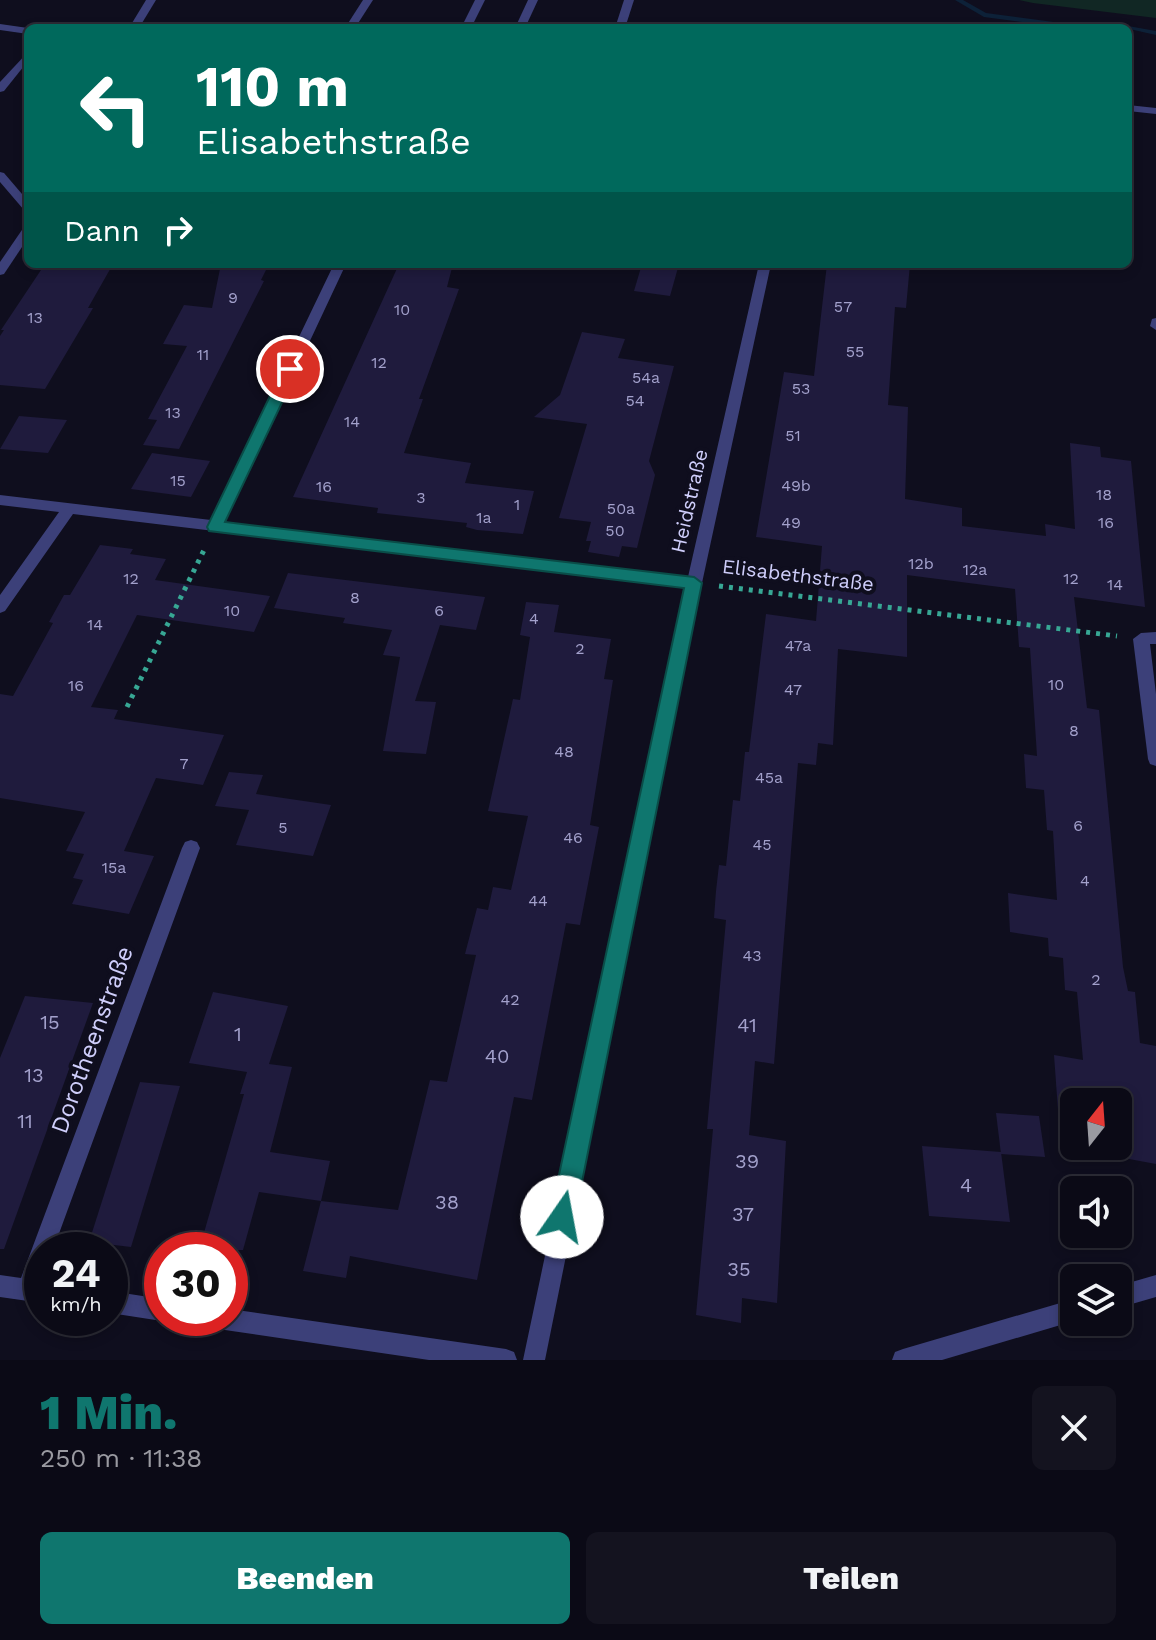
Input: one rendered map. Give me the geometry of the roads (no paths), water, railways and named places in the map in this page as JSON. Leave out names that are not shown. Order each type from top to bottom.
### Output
[{"type":"street","points":[[136,24],[151,0]]},
{"type":"street","points":[[353,24],[368,0]]},
{"type":"street","points":[[468,24],[480,0]]},
{"type":"street","points":[[522,24],[533,0]]},
{"type":"street","points":[[621,24],[629,0]]},
{"type":"street","points":[[0,27],[24,30]]},
{"type":"street","points":[[0,89],[24,60]]},
{"type":"street","points":[[1132,108],[1156,111]]},
{"type":"street","points":[[0,175],[24,203]]},
{"type":"street","points":[[0,271],[24,235]]},
{"type":"street","points":[[215,527],[338,268]]},
{"type":"street","name":"Heidstraße","points":[[534,1360],[694,583],[764,268]]},
{"type":"street","name":"Elisabethstraße","points":[[0,500],[694,583]]},
{"type":"street","points":[[0,607],[68,510]]},
{"type":"street","points":[[1149,638],[1156,759]]},
{"type":"street","name":"Dorotheenstraße","points":[[49,1232],[191,848]]},
{"type":"street","name":"Dorotheenstraße","points":[[0,1286],[24,1289]]},
{"type":"street","points":[[1132,1293],[1156,1286]]},
{"type":"street","points":[[903,1360],[1060,1314]]},
{"type":"street","points":[[248,1322],[506,1360]]},
{"type":"waterway","points":[[958,0],[984,15],[1053,24]]},
{"type":"waterway","points":[[1132,29],[1156,33]]}]
